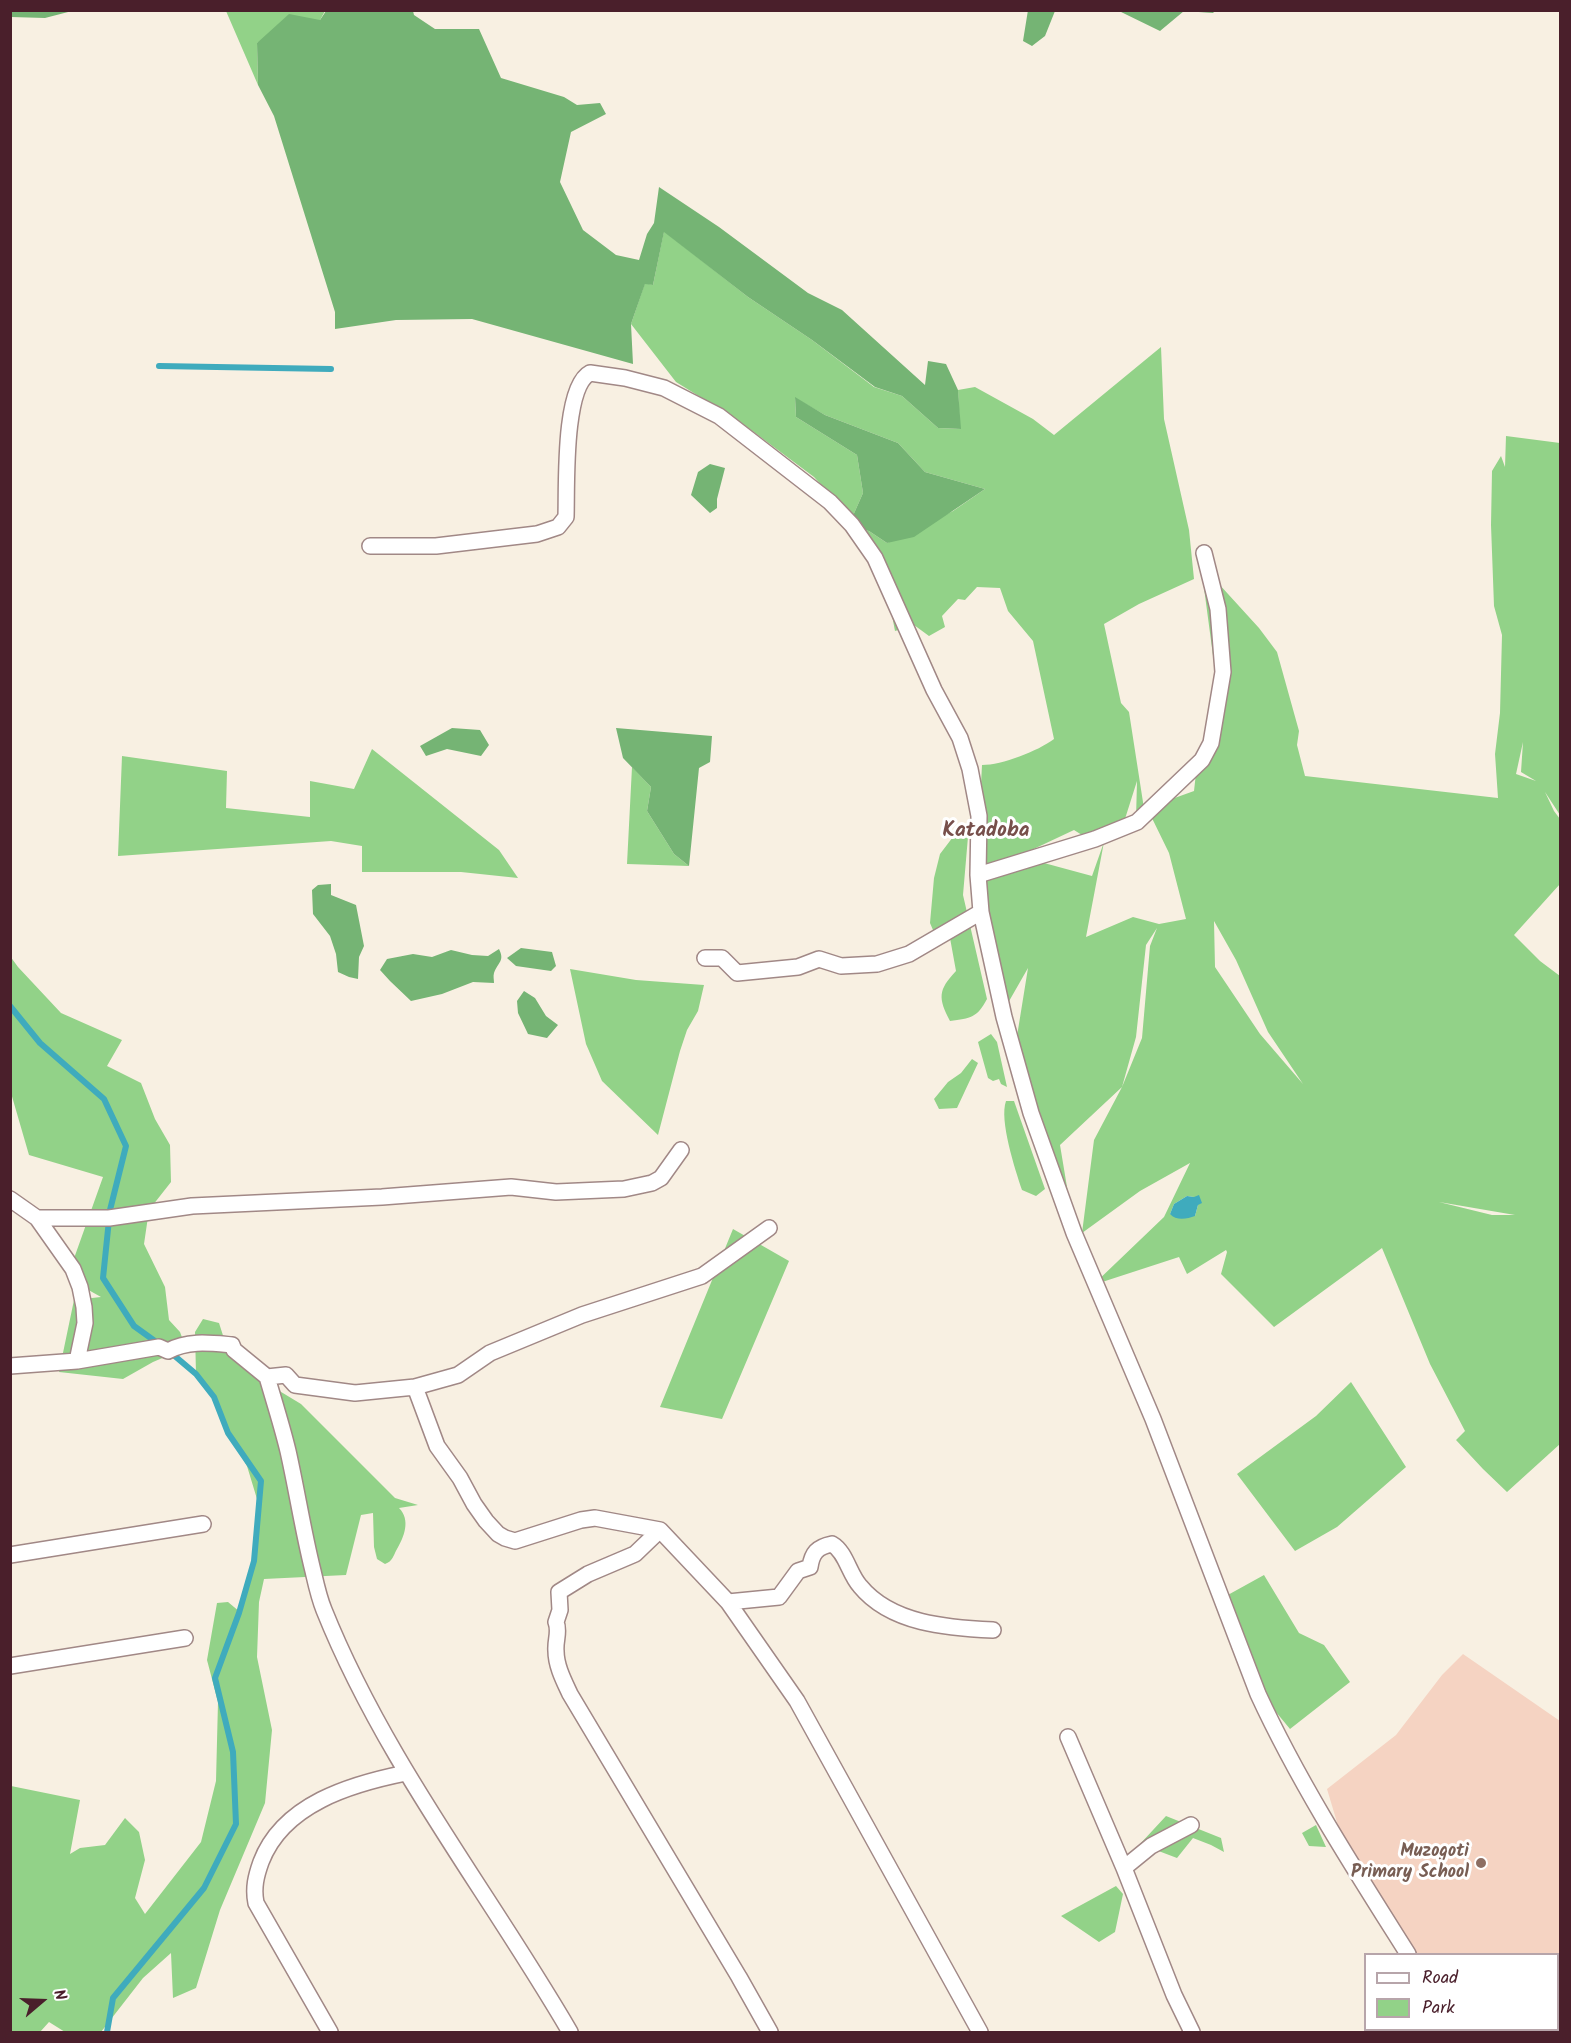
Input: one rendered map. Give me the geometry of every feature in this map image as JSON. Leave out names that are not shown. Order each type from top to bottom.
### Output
[{"type":"street","points":[[370,546],[436,546],[537,534],[558,527],[566,517],[569,422],[578,386],[588,374],[606,374],[664,388],[719,416],[830,502],[852,525],[875,558],[934,690],[960,738],[979,816],[978,875],[981,912],[1004,1017],[1031,1113],[1074,1233],[1153,1419],[1250,1676],[1270,1721],[1346,1856],[1407,1953]]},
{"type":"street","points":[[978,875],[1095,839],[1137,822],[1202,760],[1211,743],[1215,728],[1223,672],[1218,609],[1204,553]]},
{"type":"street","points":[[705,958],[722,958],[737,973],[798,967],[819,959],[841,966],[877,964],[909,954],[981,912]]},
{"type":"street","points":[[37,1218],[109,1218],[192,1206],[511,1188],[556,1192],[624,1189],[652,1183],[661,1178],[681,1150]]},
{"type":"street","points":[[10,1199],[37,1218],[73,1269],[80,1287],[85,1323],[77,1361]]},
{"type":"street","points":[[267,1377],[286,1375],[295,1385],[355,1393],[415,1387],[458,1375],[490,1353],[582,1315],[702,1276],[769,1228]]},
{"type":"street","points":[[10,1366],[77,1361],[159,1347],[168,1351],[180,1345],[232,1345],[234,1350],[267,1377],[288,1450],[301,1525],[322,1607],[346,1663],[376,1724],[570,2032]]},
{"type":"street","points":[[415,1387],[437,1446],[486,1521],[505,1538],[514,1541],[581,1520],[595,1518],[660,1530],[728,1602],[797,1701],[980,2032]]},
{"type":"street","points":[[10,1556],[203,1524]]},
{"type":"street","points":[[660,1530],[635,1554],[588,1574],[559,1592],[560,1610],[556,1622],[559,1629],[555,1654],[570,1694],[770,2032]]},
{"type":"street","points":[[728,1602],[779,1597],[798,1571],[810,1567],[812,1555],[817,1549],[830,1544],[839,1550],[860,1587],[875,1601],[890,1610],[943,1627],[993,1629]]},
{"type":"street","points":[[10,1666],[185,1638]]},
{"type":"street","points":[[1068,1737],[1124,1868],[1173,1995],[1192,2032]]},
{"type":"street","points":[[330,2032],[256,1903],[254,1887],[256,1878],[262,1859],[277,1833],[318,1801],[340,1791],[406,1773]]},
{"type":"street","points":[[1124,1868],[1151,1846],[1191,1825]]},
{"type":"shaded area","points":[[1463,1654],[1560,1721],[1559,2003],[1559,1953],[1404,1953],[1342,1839],[1327,1789],[1396,1735],[1442,1675]]},
{"type":"shaded area","points":[[1453,2031],[1534,2031],[1533,2032]]},
{"type":"green space","points":[[11,10],[72,11],[45,18],[11,17]]},
{"type":"green space","points":[[1028,10],[1055,11],[1045,36],[1032,46],[1023,41]]},
{"type":"green space","points":[[226,11],[325,11],[320,20],[257,43],[258,85]]},
{"type":"green space","points":[[326,11],[413,11],[414,15],[435,29],[479,29],[501,78],[564,97],[577,105],[600,103],[606,114],[571,132],[560,182],[583,230],[616,255],[639,260],[647,234],[654,223],[659,187],[719,227],[808,293],[842,310],[925,385],[928,361],[946,364],[958,390],[961,429],[938,428],[902,396],[875,387],[812,340],[748,297],[664,232],[653,285],[645,284],[631,324],[633,364],[472,319],[396,320],[335,329],[335,312],[274,116],[258,85],[257,43],[289,14],[320,20]]},
{"type":"green space","points":[[1119,11],[1184,11],[1160,31]]},
{"type":"green space","points":[[1184,11],[1215,11],[1213,13]]},
{"type":"green space","points":[[664,231],[748,297],[812,340],[874,387],[902,396],[938,428],[960,429],[958,390],[975,387],[1033,419],[1054,435],[1161,347],[1164,419],[1189,530],[1194,579],[1139,604],[1104,624],[1121,703],[1129,712],[1145,815],[1136,819],[1137,781],[1124,822],[1093,842],[1074,830],[1006,862],[1044,863],[1092,876],[1104,842],[1086,937],[1133,917],[1159,924],[1186,919],[1169,853],[1149,812],[1169,800],[1194,791],[1196,773],[1215,701],[1214,663],[1200,558],[1208,572],[1259,628],[1277,652],[1299,731],[1297,745],[1305,776],[1498,798],[1495,754],[1500,713],[1502,635],[1494,606],[1492,471],[1501,456],[1505,467],[1506,436],[1560,443],[1560,815],[1545,792],[1560,819],[1560,884],[1514,935],[1540,961],[1560,976],[1560,1444],[1507,1492],[1456,1440],[1465,1431],[1430,1364],[1382,1248],[1274,1327],[1221,1274],[1226,1250],[1187,1274],[1179,1257],[1093,1285],[1164,1217],[1190,1163],[1140,1191],[1082,1233],[1094,1140],[1122,1087],[1060,1145],[1076,1241],[1013,1061],[1028,968],[1000,1017],[981,926],[981,784],[982,765],[999,763],[1020,756],[1054,739],[1033,641],[1008,611],[1000,588],[977,587],[965,600],[958,599],[942,616],[945,627],[929,636],[914,625],[895,631],[880,553],[857,530],[869,531],[887,543],[953,511],[985,489],[925,472],[898,443],[825,415],[795,398],[796,417],[857,455],[863,493],[852,518],[814,477],[739,421],[676,382],[631,324],[645,283],[653,285]],"holes":[[[1523,742],[1521,772],[1536,781],[1516,774]],[[1214,921],[1236,960],[1268,1032],[1303,1084],[1260,1034],[1215,967]],[[1157,928],[1150,946],[1142,1038],[1122,1087],[1136,1037],[1146,945]],[[1187,1196],[1194,1197],[1198,1205],[1195,1216],[1170,1214],[1174,1204]],[[1439,1202],[1515,1215],[1492,1215]]]},
{"type":"green space","points":[[795,397],[825,415],[898,443],[925,472],[985,489],[914,537],[887,543],[869,531],[848,527],[863,493],[857,455],[796,417]]},
{"type":"green space","points":[[710,464],[725,468],[717,508],[710,513],[691,495],[698,472]]},
{"type":"green space","points":[[452,728],[480,730],[489,745],[481,756],[447,749],[426,756],[420,746]]},
{"type":"green space","points":[[616,728],[712,736],[710,762],[699,768],[689,866],[674,854],[647,811],[651,787],[623,758]]},
{"type":"green space","points":[[372,749],[499,850],[518,878],[461,872],[362,872],[362,846],[331,841],[118,856],[122,756],[227,771],[226,808],[310,817],[310,781],[354,789]]},
{"type":"green space","points":[[632,767],[651,787],[647,811],[674,854],[689,866],[627,864]]},
{"type":"green space","points":[[969,825],[963,895],[987,999],[973,1016],[950,1021],[943,1006],[942,994],[956,971],[950,938],[936,937],[930,923],[934,878],[940,854],[959,829]]},
{"type":"green space","points":[[331,884],[331,895],[356,905],[364,946],[359,957],[358,979],[338,972],[336,954],[330,936],[313,914],[312,890],[318,885]]},
{"type":"green space","points":[[521,948],[552,952],[556,966],[551,971],[516,966],[507,958]]},
{"type":"green space","points":[[499,949],[501,959],[494,973],[494,983],[473,982],[442,994],[411,1001],[380,970],[387,959],[413,954],[432,957],[451,950],[488,956]]},
{"type":"green space","points":[[10,956],[61,1013],[122,1040],[107,1066],[141,1083],[155,1119],[170,1145],[171,1182],[149,1210],[144,1244],[165,1287],[169,1320],[180,1332],[186,1348],[153,1362],[123,1379],[59,1372],[74,1300],[101,1297],[67,1278],[103,1177],[29,1155],[11,1093]]},
{"type":"green space","points":[[570,969],[636,980],[704,985],[698,1011],[687,1030],[680,1051],[658,1135],[602,1081],[586,1044]]},
{"type":"green space","points":[[524,991],[535,998],[546,1016],[558,1025],[547,1038],[528,1034],[518,1013],[517,1001]]},
{"type":"green space","points":[[991,1034],[997,1042],[1007,1087],[1001,1084],[999,1079],[993,1081],[988,1078],[978,1042]]},
{"type":"green space","points":[[972,1059],[978,1063],[957,1108],[939,1109],[934,1099]]},
{"type":"green space","points":[[1006,1101],[1014,1101],[1045,1189],[1036,1196],[1022,1190],[1019,1181],[1006,1132],[1004,1109]]},
{"type":"green space","points":[[733,1229],[789,1261],[722,1419],[660,1407]]},
{"type":"green space","points":[[203,1319],[219,1323],[228,1351],[258,1378],[301,1404],[395,1498],[418,1505],[399,1508],[405,1518],[404,1534],[388,1563],[385,1564],[377,1559],[374,1547],[373,1513],[361,1515],[346,1575],[264,1579],[259,1602],[257,1657],[272,1730],[265,1803],[220,1910],[196,1988],[173,1998],[171,1953],[143,1978],[101,2032],[65,2032],[49,2022],[40,2032],[11,2032],[11,1786],[80,1800],[70,1854],[80,1848],[105,1845],[125,1818],[139,1832],[145,1860],[135,1898],[145,1914],[201,1842],[216,1781],[218,1702],[207,1660],[217,1603],[228,1602],[240,1612],[254,1561],[257,1499],[247,1466],[228,1433],[214,1397],[196,1374],[195,1332]]},
{"type":"green space","points":[[1351,1382],[1406,1467],[1337,1527],[1295,1551],[1237,1474],[1316,1416]]},
{"type":"green space","points":[[1264,1575],[1299,1633],[1324,1645],[1350,1682],[1290,1729],[1257,1689],[1226,1596]]},
{"type":"green space","points":[[1166,1816],[1221,1838],[1224,1852],[1193,1838],[1177,1858],[1140,1844]]},
{"type":"green space","points":[[1316,1825],[1326,1847],[1309,1846],[1302,1833]]},
{"type":"green space","points":[[1116,1886],[1123,1894],[1115,1932],[1099,1942],[1061,1916]]},
{"type":"water","points":[[1199,1195],[1202,1203],[1198,1205],[1195,1216],[1185,1219],[1170,1214],[1174,1204],[1187,1196]]},
{"type":"waterway","points":[[159,366],[331,369]]},
{"type":"waterway","points":[[10,1006],[40,1043],[104,1099],[126,1146],[110,1210],[103,1278],[134,1326],[159,1344]]},
{"type":"waterway","points":[[107,2032],[113,1998],[204,1888],[236,1824],[233,1752],[215,1678],[239,1613],[254,1561],[261,1481],[228,1433],[214,1397],[196,1374],[170,1352]]},
{"type":"place","name":"Muzogoti Primary School","points":[[1481,1863]]},
{"type":"district","name":"Katadoba","points":[[986,832]]}]
